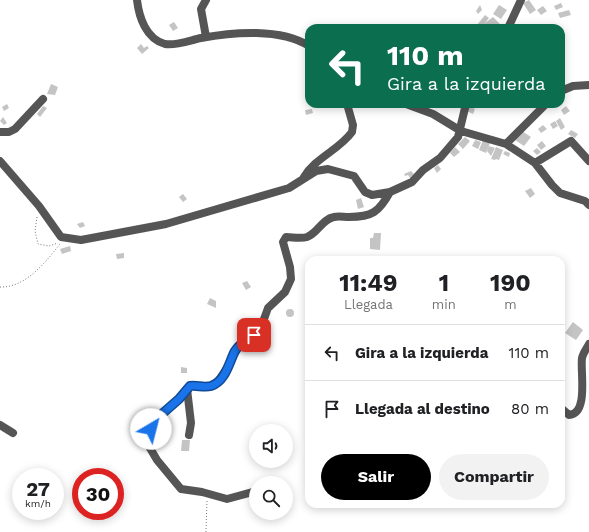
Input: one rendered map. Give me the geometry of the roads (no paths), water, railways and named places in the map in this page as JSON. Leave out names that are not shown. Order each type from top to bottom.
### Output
[{"type":"street","points":[[137,0],[143,23],[150,34],[158,41],[171,44],[226,33],[252,33],[292,38],[305,44]]},
{"type":"street","points":[[206,0],[202,9],[206,37]]},
{"type":"street","points":[[510,24],[521,0]]},
{"type":"street","points":[[565,89],[573,86],[589,85]]},
{"type":"street","points":[[0,132],[9,132],[15,129],[43,99]]},
{"type":"street","points":[[304,178],[310,166],[327,156],[352,132],[353,125],[348,108]]},
{"type":"street","points":[[417,108],[433,114],[461,131],[506,144],[535,163],[560,193],[585,201],[589,205]]},
{"type":"street","points":[[0,161],[39,206],[62,237],[82,240],[166,224],[289,188],[316,171],[328,169],[354,176],[365,192],[372,195],[390,192],[412,182],[423,170],[440,158],[458,137],[461,131],[465,108]]},
{"type":"street","points":[[506,144],[542,108]]},
{"type":"street","points":[[535,163],[571,141],[589,161]]},
{"type":"street","points":[[249,493],[227,499],[185,490],[178,486],[174,479],[157,460],[148,443],[155,420],[179,399],[187,389],[196,385],[210,386],[217,383],[231,362],[235,351],[239,346],[260,330],[268,308],[285,292],[291,279],[290,267],[283,242],[286,237],[306,237],[326,220],[334,216],[362,217],[373,213],[382,207],[390,192]]},
{"type":"street","points":[[565,412],[569,415],[577,411],[583,388],[582,356],[589,344]]},
{"type":"street","points":[[187,389],[191,423],[189,434]]},
{"type":"street","points":[[0,425],[13,433]]}]
